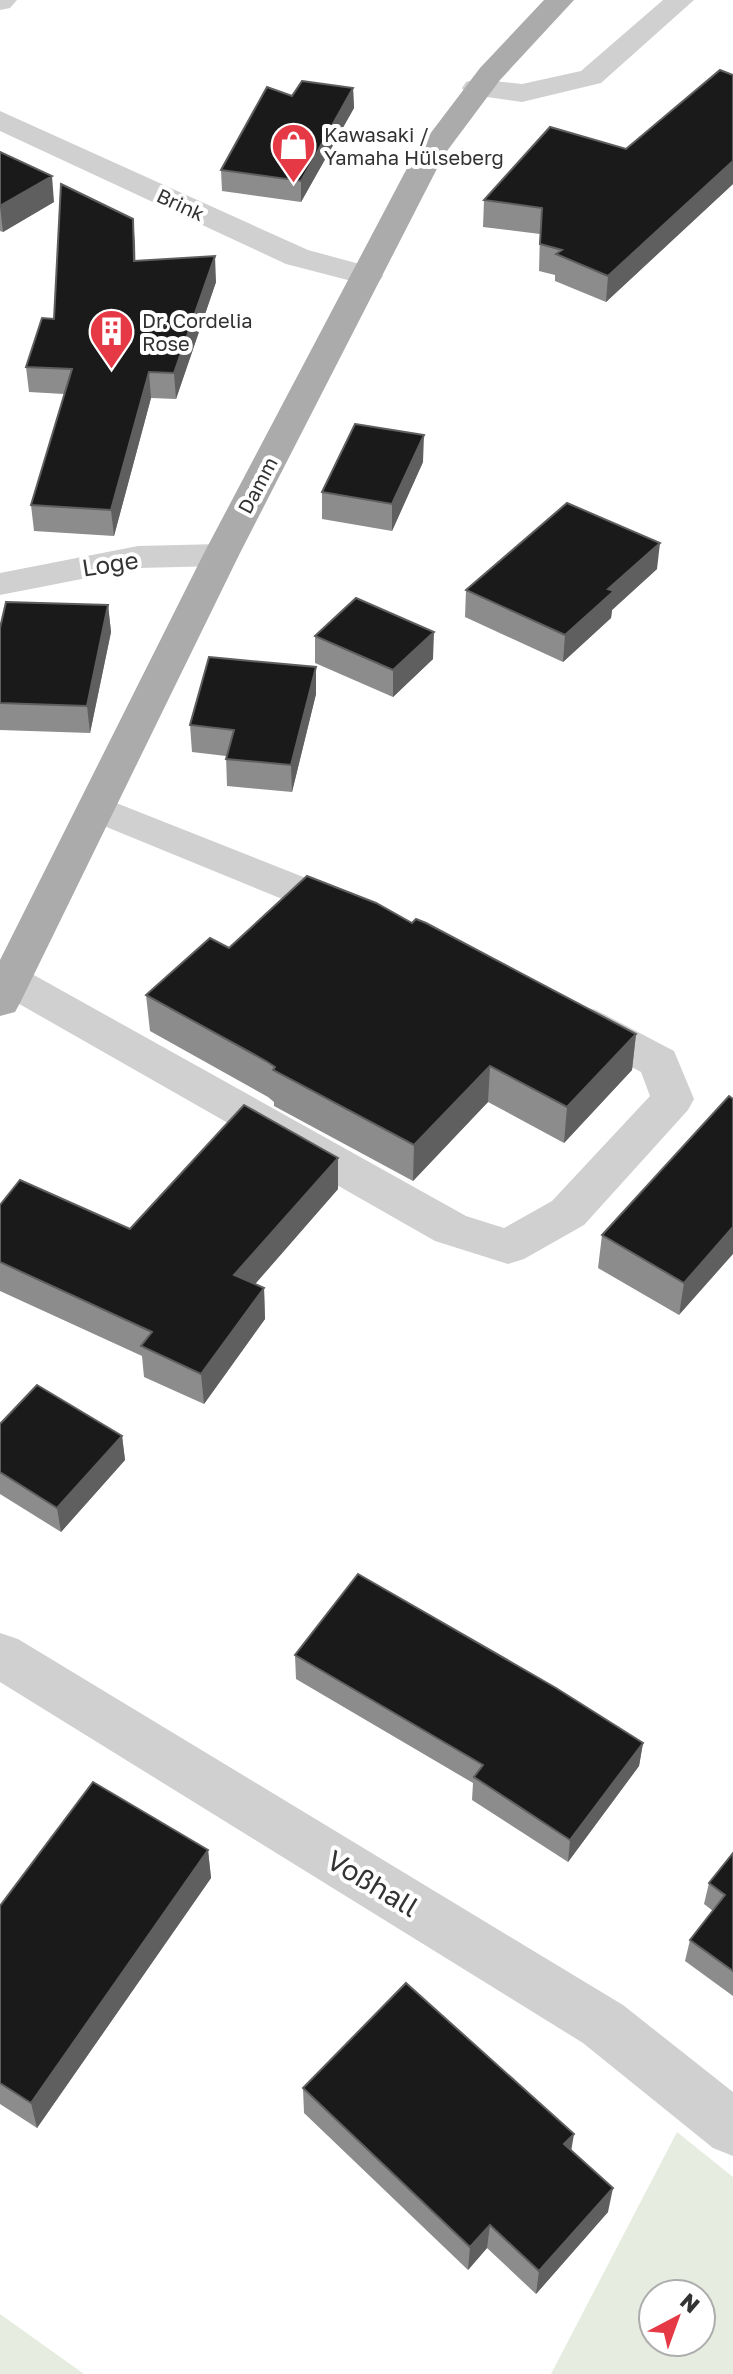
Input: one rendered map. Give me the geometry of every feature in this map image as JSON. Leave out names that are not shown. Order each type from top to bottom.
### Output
[{"type":"main road","name":"Damm","points":[[5,990],[221,555],[429,155],[476,88],[513,45],[560,0]]},
{"type":"street","points":[[476,88],[522,93],[591,77],[680,0]]},
{"type":"street","name":"Brink","points":[[0,120],[297,257],[367,276]]},
{"type":"street","name":"Loge","points":[[0,584],[138,557],[221,555]]},
{"type":"street","points":[[96,808],[383,924]]},
{"type":"street","points":[[5,990],[451,1229],[508,1247],[568,1213],[673,1099],[659,1062],[549,1005]]},
{"type":"street","name":"Voßhall","points":[[0,1655],[603,2024],[733,2128]]},
{"type":"shaded area","points":[[677,2132],[733,2177],[733,2374],[551,2374]]},
{"type":"shaded area","points":[[0,2314],[84,2374],[0,2374]]},
{"type":"building","points":[[720,70],[733,75],[733,161],[608,276],[556,254],[562,250],[540,244],[542,208],[484,200],[550,127],[626,149]]},
{"type":"building","points":[[302,81],[353,88],[301,181],[221,170],[267,87],[292,96]]},
{"type":"building","points":[[0,152],[52,176],[0,206]]},
{"type":"building","points":[[61,184],[133,219],[134,261],[215,256],[174,373],[149,372],[111,510],[31,505],[72,369],[26,367],[42,318],[54,319]]},
{"type":"building","points":[[355,424],[424,435],[392,504],[322,492]]},
{"type":"building","points":[[567,503],[660,543],[608,589],[614,591],[565,635],[466,590]]},
{"type":"building","points":[[356,598],[434,632],[393,670],[315,636]]},
{"type":"building","points":[[6,602],[108,605],[87,706],[0,703],[0,628]]},
{"type":"building","points":[[209,657],[316,667],[291,765],[226,759],[234,730],[190,725]]},
{"type":"building","points":[[307,876],[376,903],[412,923],[416,919],[426,923],[636,1034],[567,1107],[490,1066],[414,1145],[273,1070],[275,1067],[266,1061],[146,995],[210,938],[229,948]]},
{"type":"building","points":[[729,1096],[733,1099],[733,1227],[684,1283],[602,1235]]},
{"type":"building","points":[[244,1105],[338,1158],[234,1275],[264,1288],[201,1374],[141,1346],[152,1332],[0,1262],[0,1205],[20,1180],[130,1229]]},
{"type":"building","points":[[37,1385],[122,1436],[57,1508],[0,1472],[0,1424]]},
{"type":"building","points":[[358,1574],[556,1688],[643,1743],[570,1840],[474,1777],[483,1765],[295,1655]]},
{"type":"building","points":[[93,1782],[208,1850],[31,2103],[0,2083],[0,1906]]},
{"type":"building","points":[[733,1853],[733,1971],[690,1940],[725,1895],[709,1883]]},
{"type":"building","points":[[406,1983],[574,2134],[564,2144],[613,2188],[539,2271],[490,2225],[470,2247],[303,2088]]},
{"type":"place","name":"Kawasaki / Yamaha Hülseberg","points":[[293,185]]},
{"type":"place","name":"Dr. Cordelia Rose","points":[[111,370]]}]
